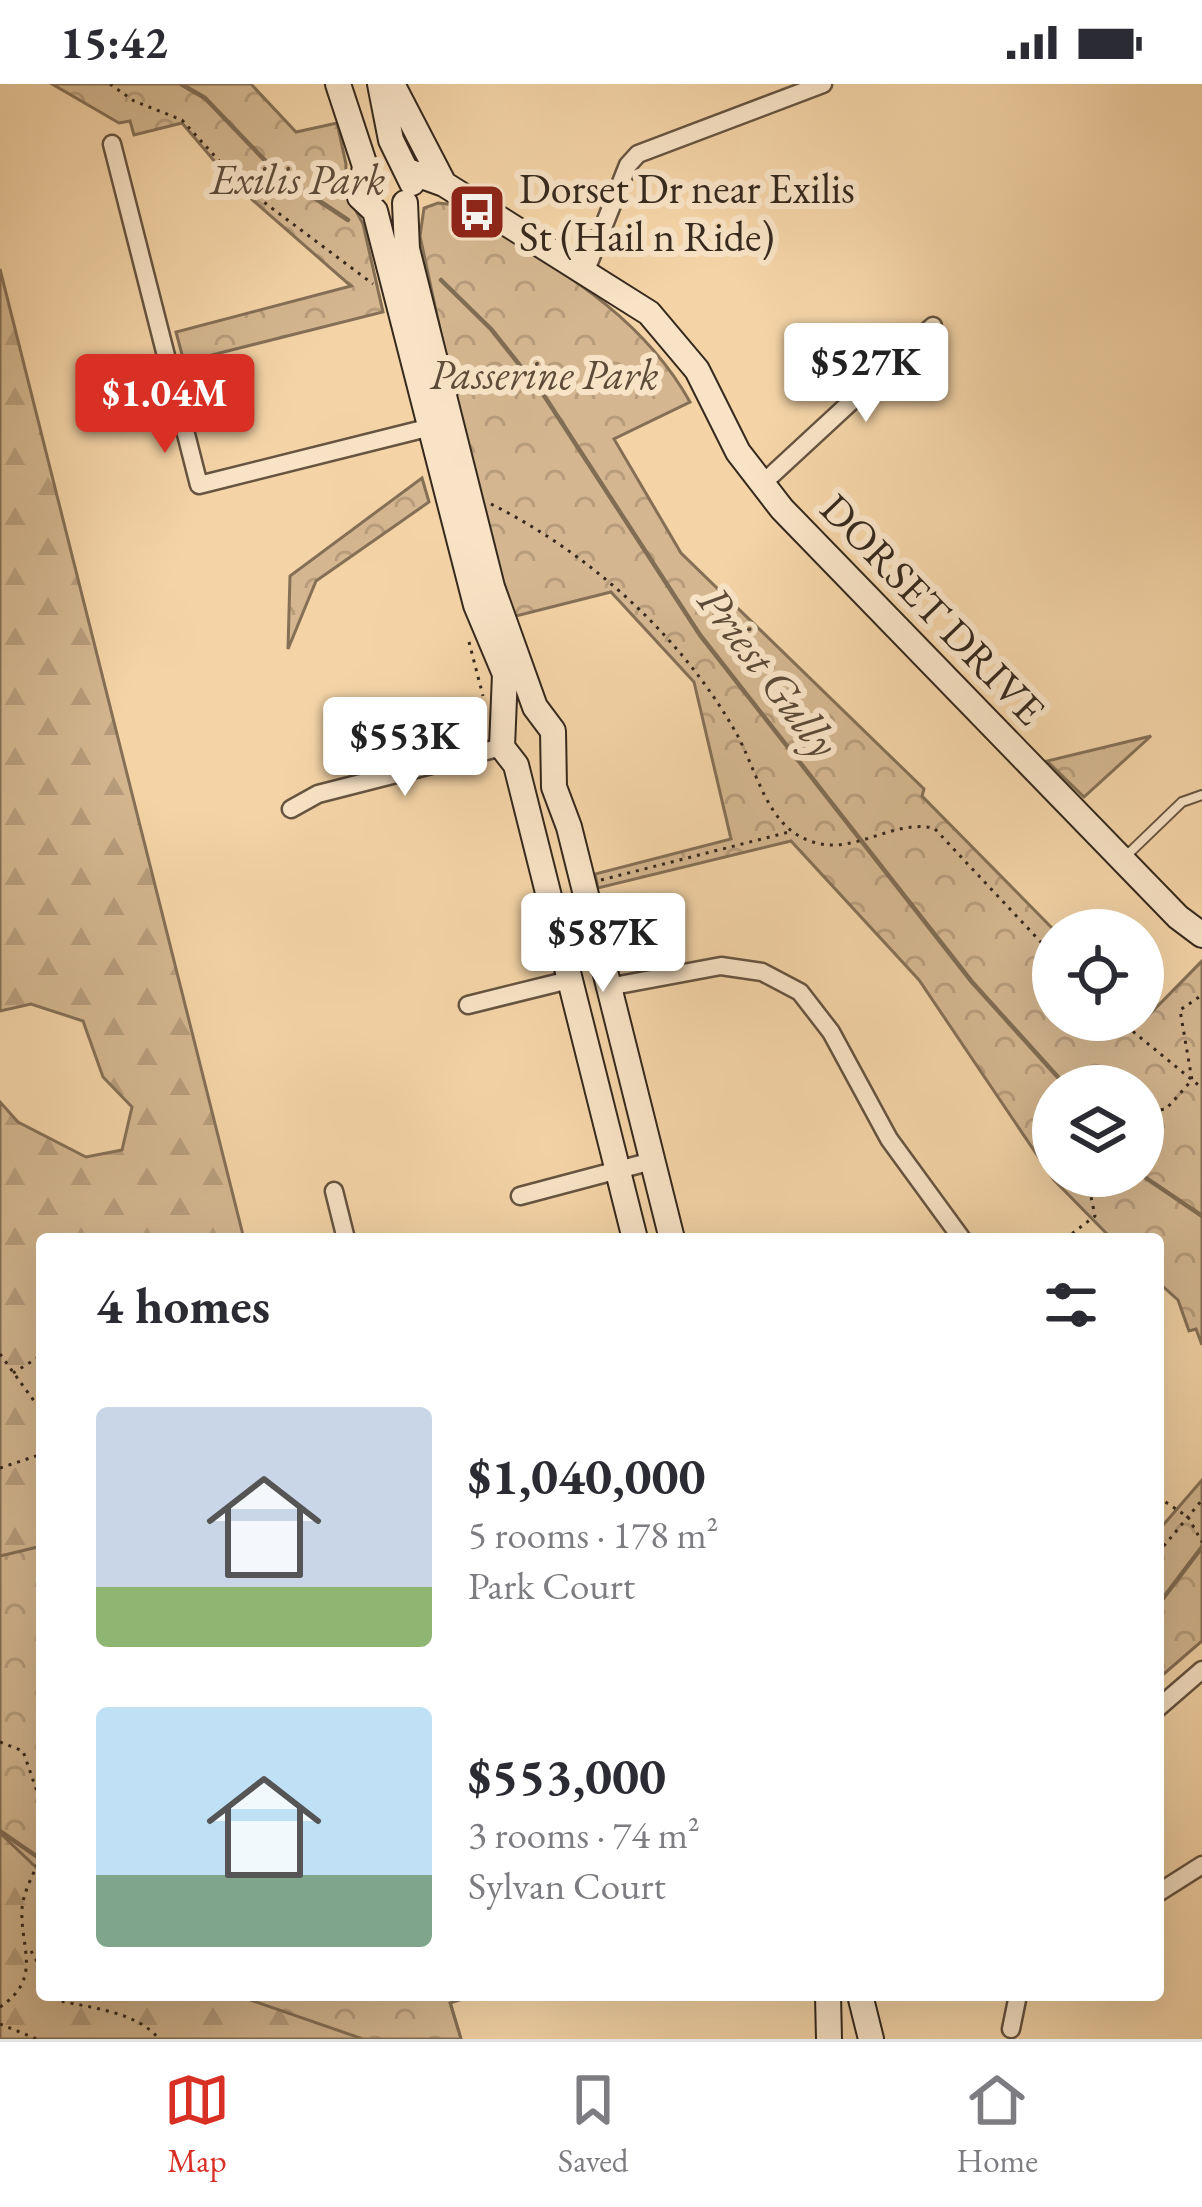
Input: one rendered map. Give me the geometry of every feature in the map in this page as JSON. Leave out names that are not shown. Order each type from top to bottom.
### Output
[{"type":"street","points":[[338,84],[365,166],[360,196],[375,211],[476,605],[505,674],[508,747],[633,1233]]},
{"type":"street","points":[[380,84],[384,117],[405,168],[407,249],[469,497],[501,615],[535,707],[555,739],[551,754],[554,787],[670,1233]]},
{"type":"street","points":[[375,211],[392,212],[407,200],[452,189],[392,84]]},
{"type":"street","points":[[586,270],[628,166],[638,154],[823,84]]},
{"type":"street","points":[[112,144],[199,485],[431,427]]},
{"type":"street","points":[[365,166],[383,158],[405,168]]},
{"type":"street","name":"DORSET DRIVE","points":[[405,168],[452,189],[650,313],[697,370],[738,452],[762,484],[1122,860],[1202,935]]},
{"type":"street","points":[[762,484],[933,326]]},
{"type":"street","points":[[508,747],[526,714],[544,719]]},
{"type":"street","points":[[291,809],[318,794],[508,747],[540,765],[551,754]]},
{"type":"street","points":[[608,988],[721,966],[763,972],[800,992],[831,1032],[889,1139],[952,1233]]},
{"type":"street","points":[[468,1005],[568,980]]},
{"type":"street","points":[[520,1196],[652,1161]]},
{"type":"street","points":[[334,1191],[344,1233]]},
{"type":"street","points":[[1164,1703],[1202,1670]]},
{"type":"street","points":[[1164,1889],[1202,1865]]},
{"type":"street","points":[[824,2038],[828,2001]]},
{"type":"street","points":[[862,2001],[871,2039]]},
{"type":"street","points":[[1011,2029],[1017,2001]]},
{"type":"lane","points":[[1122,860],[1182,802],[1202,795]]},
{"type":"path","points":[[110,84],[134,101],[182,120],[242,184],[369,283],[379,283]]},
{"type":"path","points":[[469,497],[506,511],[574,553],[700,674],[739,737],[779,823],[813,843],[850,845],[912,827],[934,828],[1032,933]]},
{"type":"path","points":[[464,624],[486,709]]},
{"type":"path","points":[[583,884],[791,832]]},
{"type":"path","points":[[1192,1080],[1180,1010],[1202,995]]},
{"type":"path","points":[[1145,1041],[1202,1088]]},
{"type":"path","points":[[1164,1109],[1192,1080]]},
{"type":"path","points":[[1073,1233],[1095,1216],[1091,1197]]},
{"type":"path","points":[[0,1354],[36,1404]]},
{"type":"path","points":[[14,1373],[36,1359]]},
{"type":"path","points":[[0,1468],[36,1456]]},
{"type":"path","points":[[1164,1546],[1202,1500]]},
{"type":"path","points":[[1164,1501],[1188,1517],[1201,1541]]},
{"type":"path","points":[[0,1742],[23,1751],[36,1789]]},
{"type":"path","points":[[36,1870],[22,1909],[36,1960]]},
{"type":"path","points":[[0,2007],[14,1997],[30,1950]]},
{"type":"path","points":[[60,2001],[108,2011],[150,2029],[159,2039]]},
{"type":"path","points":[[0,2024],[37,2039]]},
{"type":"green space","name":"Exilis Park","points":[[52,84],[251,84],[296,132],[337,123],[346,164],[345,190],[363,224],[383,312],[184,362],[176,332],[351,286],[233,183],[182,123],[134,135],[130,121],[119,123]]},
{"type":"green space","name":"Passerine Park","points":[[438,203],[456,205],[586,289],[643,339],[668,369],[690,402],[614,439],[681,553],[924,789],[922,796],[1033,909],[1032,1041],[1164,1041],[1164,1000],[1202,961],[1202,1345],[1196,1329],[1189,1331],[1178,1300],[1164,1287],[1164,1233],[1106,1233],[1071,1197],[1164,1197],[1164,1065],[1032,1065],[1032,1147],[919,980],[791,841],[598,888],[595,874],[731,839],[694,682],[611,592],[512,617],[476,498],[420,236],[424,208]]},
{"type":"green space","points":[[0,269],[242,1233],[36,1233],[36,2001],[450,2001],[461,2039],[0,2039],[0,1102],[18,1122],[86,1157],[122,1150],[132,1107],[103,1077],[83,1021],[31,1004],[0,1011]]},
{"type":"green space","points":[[422,478],[429,502],[316,581],[288,649],[290,576]]},
{"type":"green space","points":[[1151,736],[1084,797],[1047,761]]},
{"type":"green space","points":[[1202,1480],[1202,1641],[1164,1674],[1164,1524]]},
{"type":"green space","points":[[36,1547],[36,1867],[0,1833],[0,1556]]},
{"type":"green space","points":[[253,2001],[456,2001],[450,2003],[461,2039],[363,2039]]},
{"type":"waterway","name":"Priest Gully","points":[[181,84],[205,98],[277,173],[348,220]]},
{"type":"waterway","name":"Priest Gully","points":[[441,280],[491,329],[545,397],[700,635],[972,982],[1047,1065]]},
{"type":"waterway","name":"Priest Gully","points":[[1164,1190],[1202,1216]]},
{"type":"waterway","points":[[1164,1597],[1202,1547]]},
{"type":"waterway","points":[[0,1831],[36,1856]]},
{"type":"place","name":"Dorset Dr near Exilis St (Hail n Ride)","points":[[477,212]]}]
